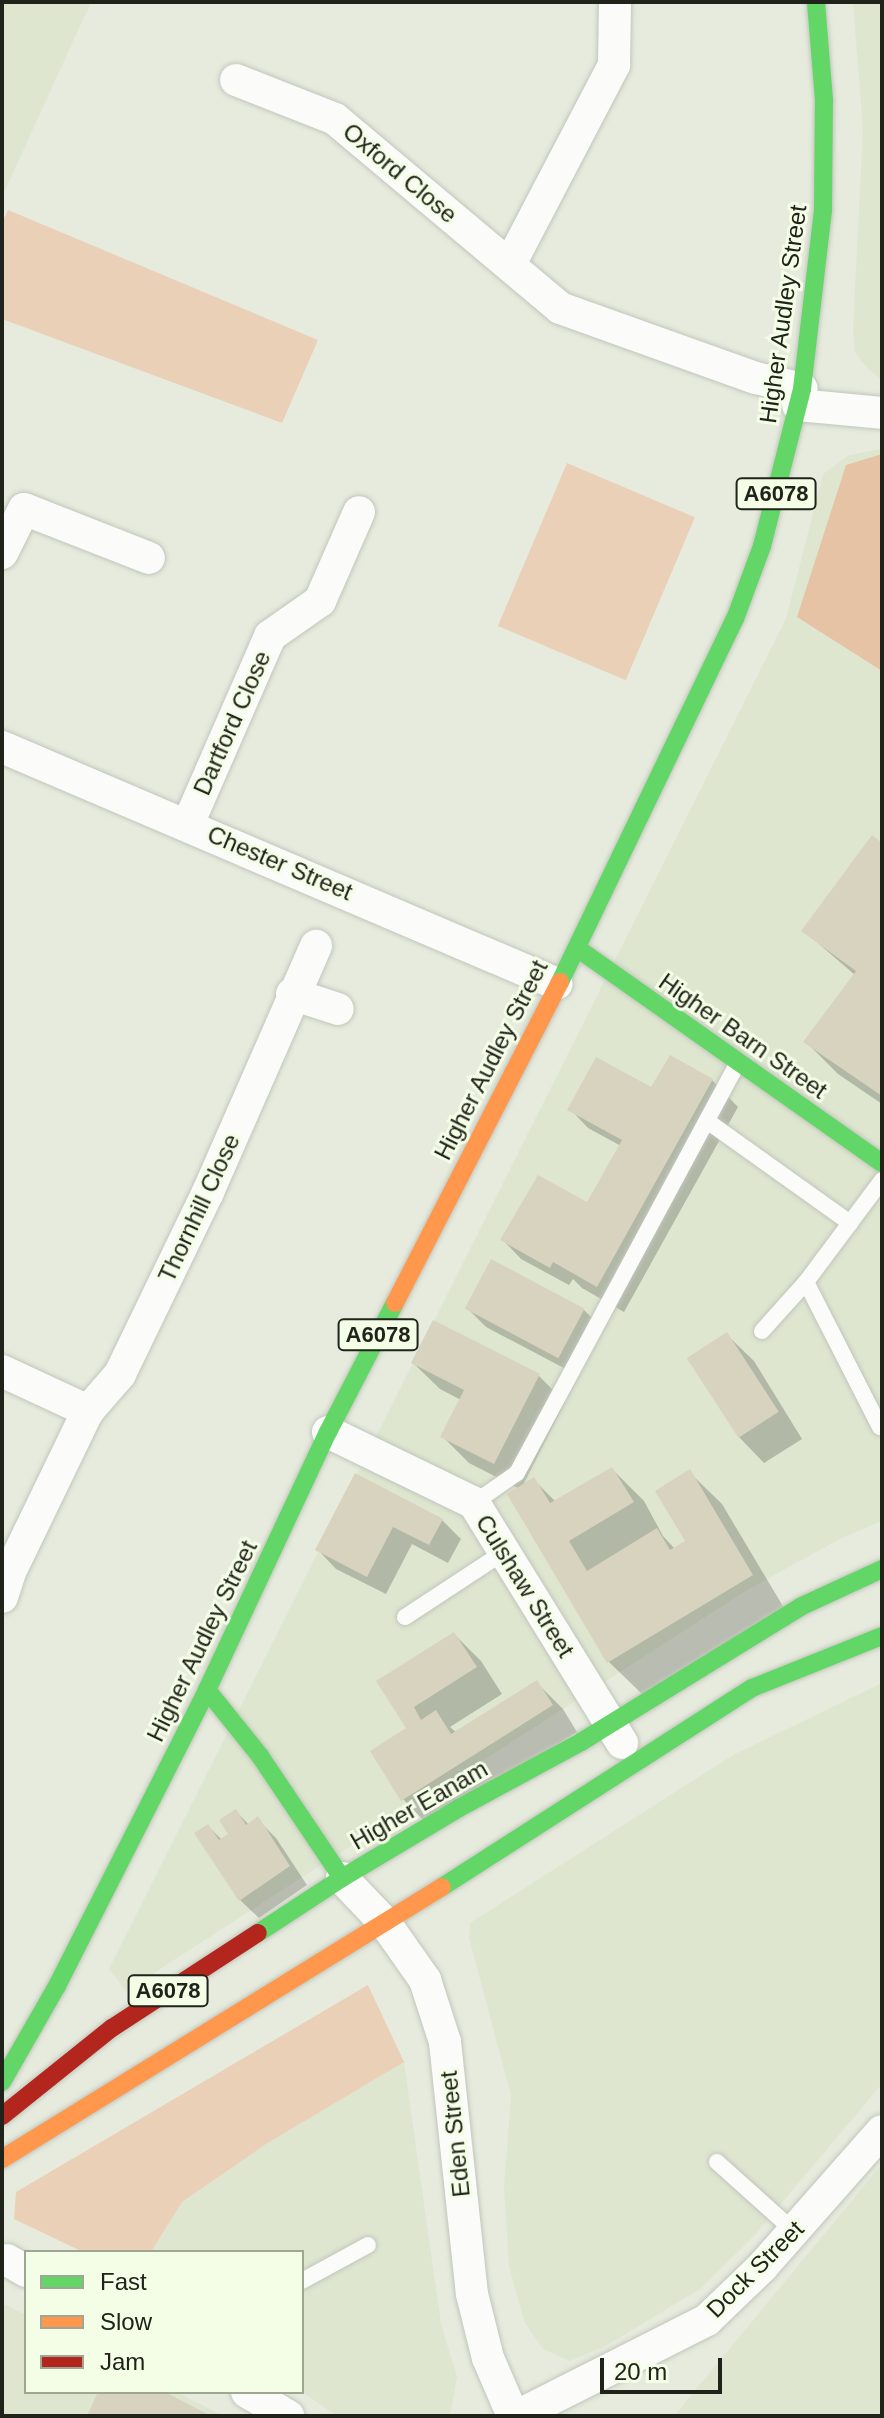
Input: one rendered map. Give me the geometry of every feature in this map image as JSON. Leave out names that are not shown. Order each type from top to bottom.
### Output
[{"type":"highway","name":"Higher Audley Street","points":[[2,2082],[57,1986],[207,1690],[328,1432],[577,948],[735,619],[762,546],[800,397],[823,209],[824,100],[816,2]]},
{"type":"highway","name":"Higher Barn Street","points":[[577,948],[882,1163]]},
{"type":"highway","name":"Higher Eanam","points":[[2,2116],[112,2028],[342,1878],[610,1725],[802,1606],[882,1569]]},
{"type":"highway","name":"A6078","points":[[2,2159],[385,1923],[752,1688],[882,1636]]},
{"type":"highway","points":[[207,1690],[260,1756],[342,1878]]},
{"type":"street","points":[[510,264],[614,65],[615,2]]},
{"type":"street","name":"Oxford Close","points":[[236,80],[335,119],[560,308],[756,378],[800,397],[882,413]]},
{"type":"street","points":[[2,553],[24,509],[149,558]]},
{"type":"street","name":"Dartford Close","points":[[188,824],[270,636],[320,601],[359,512]]},
{"type":"street","name":"Chester Street","points":[[2,747],[557,984]]},
{"type":"street","name":"Thornhill Close","points":[[5,1580],[88,1411],[120,1374],[208,1192],[292,994],[316,946]]},
{"type":"street","points":[[292,994],[338,1009]]},
{"type":"street","points":[[2,1371],[88,1411]]},
{"type":"street","name":"Culshaw Street","points":[[328,1432],[474,1503],[634,1762]]},
{"type":"street","name":"Eden Street","points":[[342,1878],[385,1923],[425,1980],[445,2042],[472,2294],[488,2358],[515,2416]]},
{"type":"street","name":"Dock Street","points":[[515,2416],[707,2320],[794,2231],[882,2131]]},
{"type":"street","points":[[250,2394],[288,2416]]},
{"type":"lane","points":[[474,1503],[517,1473],[739,1062]]},
{"type":"lane","points":[[707,1121],[850,1223]]},
{"type":"lane","points":[[762,1331],[806,1282],[882,1180]]},
{"type":"lane","points":[[806,1282],[880,1427]]},
{"type":"lane","points":[[405,1617],[504,1552]]},
{"type":"lane","points":[[717,2162],[794,2231]]},
{"type":"lane","points":[[304,2280],[368,2245]]},
{"type":"shaded area","points":[[2,2],[91,2],[2,197]]},
{"type":"shaded area","points":[[853,2],[882,2],[882,380],[867,368],[855,352],[853,330],[863,130]]},
{"type":"shaded area","points":[[8,210],[318,340],[282,423],[2,319],[2,223]]},
{"type":"shaded area","points":[[882,449],[882,1521],[842,1538],[747,1590],[126,1991],[109,1969],[786,619],[823,474],[849,455]]},
{"type":"shaded area","points":[[882,454],[882,671],[797,617],[846,465]]},
{"type":"shaded area","points":[[567,463],[695,517],[626,680],[498,626]]},
{"type":"shaded area","points":[[882,1683],[882,2084],[753,2237],[700,2289],[604,2347],[570,2361],[543,2349],[525,2323],[509,2267],[504,2187],[511,2095],[469,1938],[470,1923],[733,1755]]},
{"type":"shaded area","points":[[368,1985],[404,2062],[266,2144],[182,2202],[152,2250],[79,2250],[14,2219],[16,2192]]},
{"type":"shaded area","points":[[404,2062],[441,2324],[457,2377],[448,2416],[337,2416],[304,2393],[304,2250],[152,2250],[182,2202],[266,2144]]},
{"type":"shaded area","points":[[882,2164],[882,2416],[674,2416]]},
{"type":"shaded area","points":[[2,2303],[24,2314],[24,2394],[181,2394],[223,2416],[2,2416]]},
{"type":"building","points":[[872,835],[882,843],[882,1096],[803,1042],[856,971],[801,931]]},
{"type":"building","points":[[670,1055],[713,1079],[597,1287],[553,1262],[550,1268],[500,1240],[538,1175],[587,1202],[622,1140],[567,1110],[596,1057],[651,1087]]},
{"type":"building","points":[[491,1259],[585,1309],[558,1358],[465,1308]]},
{"type":"building","points":[[433,1320],[540,1374],[494,1464],[440,1437],[464,1390],[411,1363]]},
{"type":"building","points":[[727,1332],[779,1412],[738,1438],[687,1358]]},
{"type":"building","points":[[612,1467],[634,1502],[569,1541],[587,1571],[657,1528],[670,1550],[685,1541],[655,1491],[690,1469],[753,1575],[607,1663],[507,1494],[534,1477],[550,1503]]},
{"type":"building","points":[[355,1473],[443,1519],[429,1545],[393,1527],[367,1577],[315,1550]]},
{"type":"building","points":[[454,1632],[477,1667],[414,1707],[421,1720],[436,1710],[451,1734],[537,1680],[553,1705],[401,1801],[370,1751],[406,1728],[376,1681]]},
{"type":"building","points":[[236,1809],[246,1825],[258,1816],[290,1866],[239,1901],[194,1833],[208,1824],[219,1840],[228,1834],[219,1820]]},
{"type":"building","points":[[97,2394],[169,2394],[211,2416],[87,2416]]},
{"type":"traffic: fast","points":[[560,982],[735,619],[762,546],[802,389],[823,209],[824,100],[816,2]]},
{"type":"traffic: fast","points":[[577,948],[882,1163]]},
{"type":"traffic: fast","points":[[2,2082],[57,1986],[207,1690],[328,1432],[395,1303]]},
{"type":"traffic: fast","points":[[258,1933],[342,1878],[459,1808],[581,1742],[802,1606],[882,1569]]},
{"type":"traffic: fast","points":[[442,1887],[752,1688],[882,1636]]},
{"type":"traffic: fast","points":[[207,1690],[260,1756],[342,1878]]},
{"type":"traffic: slow","points":[[395,1303],[560,982]]},
{"type":"traffic: slow","points":[[2,2159],[442,1887]]},
{"type":"traffic: jam","points":[[2,2116],[112,2028],[258,1933]]}]
